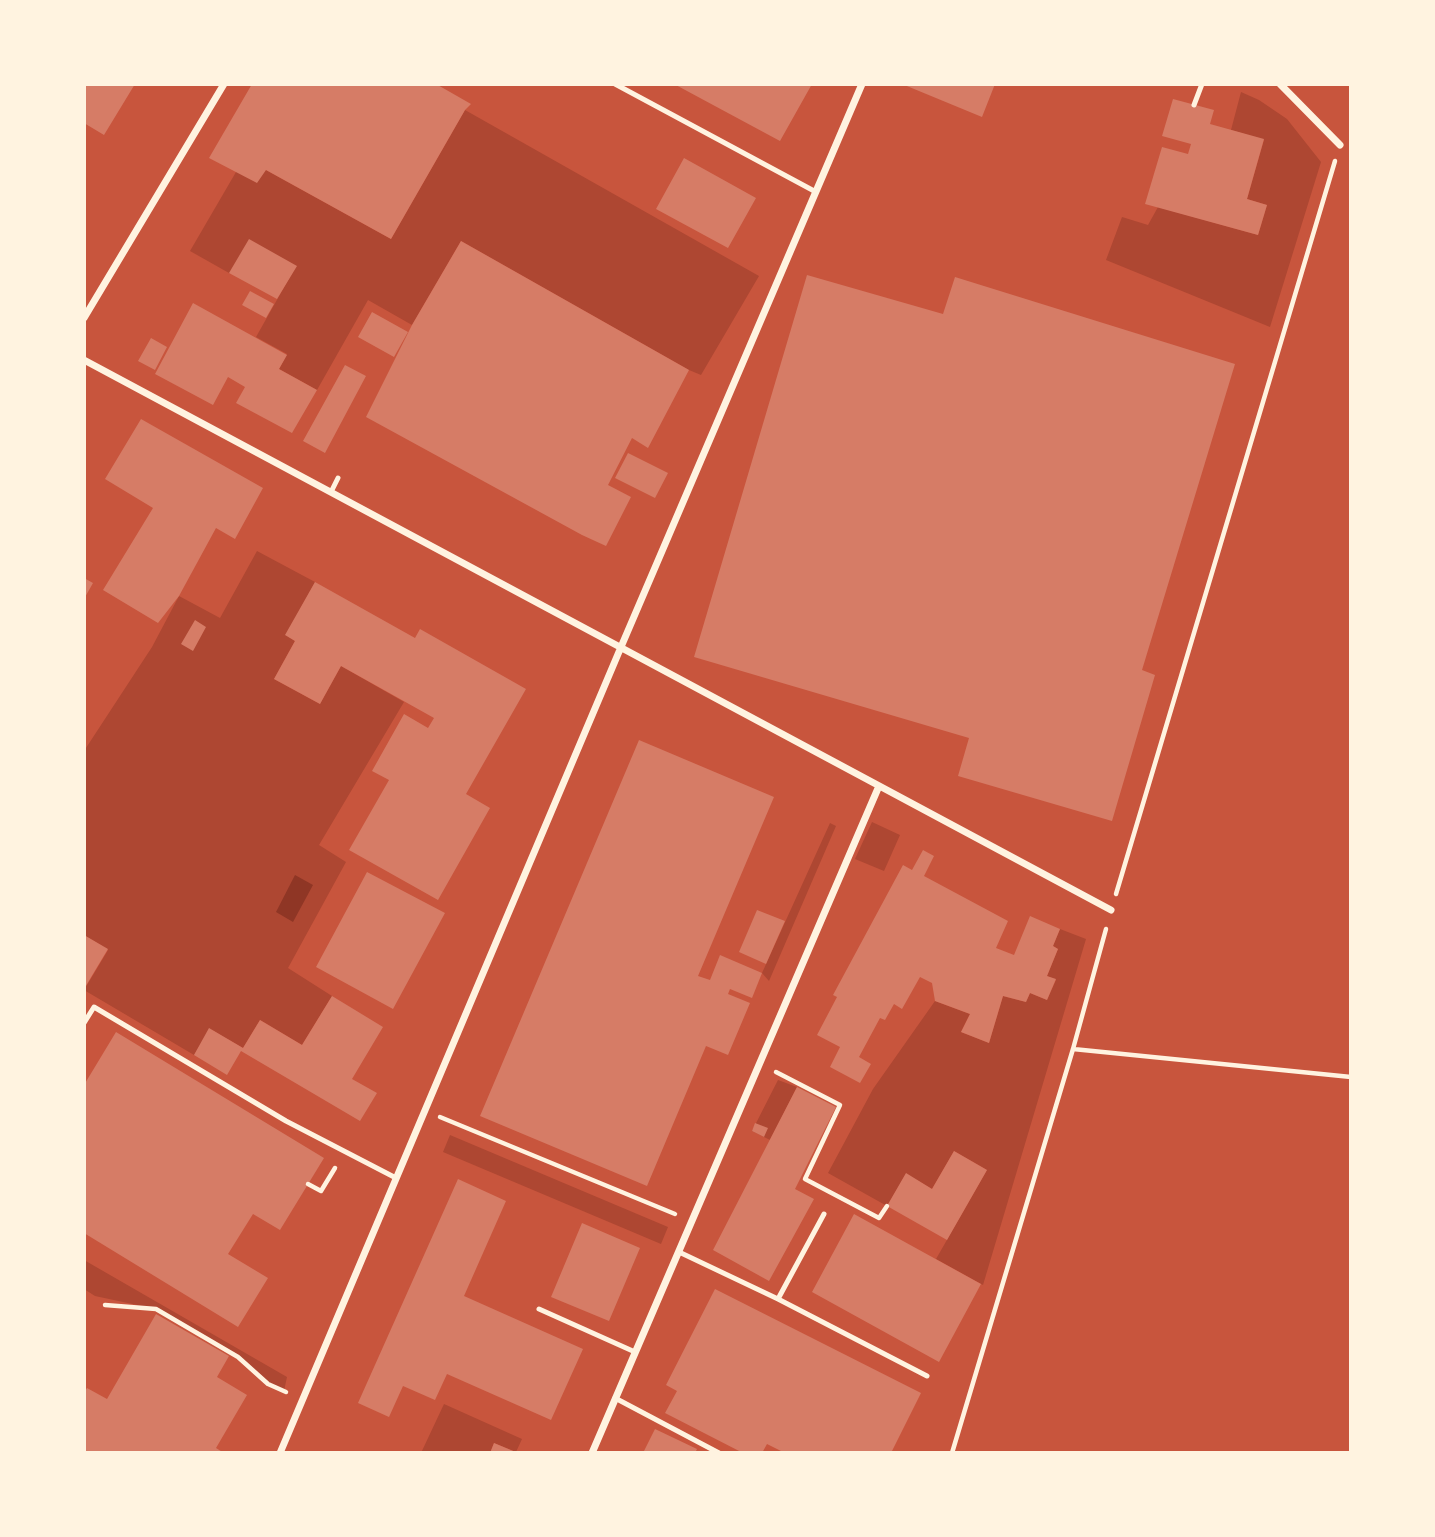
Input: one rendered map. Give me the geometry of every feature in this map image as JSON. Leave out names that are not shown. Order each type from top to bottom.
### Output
[{"type":"street","points":[[84,318],[224,84]]},
{"type":"street","points":[[280,1453],[862,84]]},
{"type":"street","points":[[1280,84],[1340,145]]},
{"type":"street","points":[[84,360],[1111,910]]},
{"type":"street","points":[[592,1453],[879,786]]},
{"type":"lane","points":[[615,84],[816,192]]},
{"type":"lane","points":[[1194,105],[1202,84]]},
{"type":"lane","points":[[331,492],[338,478]]},
{"type":"lane","points":[[84,1023],[94,1007],[286,1121],[396,1178]]},
{"type":"lane","points":[[778,1299],[824,1214]]},
{"type":"lane","points":[[678,1252],[778,1299],[927,1376]]},
{"type":"lane","points":[[539,1309],[635,1352]]},
{"type":"lane","points":[[615,1398],[719,1453]]},
{"type":"path","points":[[952,1453],[1340,145]]},
{"type":"path","points":[[1073,1049],[1351,1077]]},
{"type":"path","points":[[759,1065],[840,1105],[805,1179],[879,1219],[887,1206]]},
{"type":"path","points":[[425,1111],[692,1221]]},
{"type":"path","points":[[308,1184],[321,1191],[345,1152]]},
{"type":"path","points":[[105,1305],[156,1309],[238,1357],[268,1384],[303,1400]]},
{"type":"shaded area","points":[[1241,92],[1259,100],[1287,119],[1321,162],[1270,327],[1106,260],[1122,217],[1148,225],[1158,207],[1258,235],[1267,205],[1247,199],[1264,140],[1231,130]]},
{"type":"shaded area","points":[[465,110],[759,276],[701,375],[461,241],[412,325],[368,300],[317,390],[279,369],[287,354],[256,337],[296,266],[229,273],[190,251],[236,172],[266,170],[391,239]]},
{"type":"shaded area","points":[[257,551],[315,582],[286,635],[295,641],[274,679],[320,704],[341,666],[404,702],[319,845],[346,862],[288,968],[332,996],[302,1045],[260,1020],[243,1048],[210,1029],[194,1055],[84,990],[108,950],[84,935],[84,751],[152,647],[179,596],[220,618]]},
{"type":"shaded area","points":[[872,822],[900,835],[884,871],[855,859]]},
{"type":"shaded area","points":[[830,823],[836,826],[769,981],[762,973]]},
{"type":"shaded area","points":[[295,875],[313,885],[293,922],[276,912]]},
{"type":"shaded area","points":[[1060,929],[1086,939],[983,1285],[936,1259],[987,1170],[954,1151],[932,1189],[906,1174],[887,1206],[828,1173],[873,1089],[935,1001],[970,1014],[961,1032],[989,1043],[1003,996],[1026,1002],[1030,993],[1047,1000],[1056,980],[1047,976],[1058,949],[1053,946]]},
{"type":"shaded area","points":[[778,1080],[797,1087],[770,1140],[752,1131]]},
{"type":"shaded area","points":[[450,1135],[668,1227],[661,1244],[443,1152]]},
{"type":"shaded area","points":[[84,1260],[287,1377],[284,1391],[268,1384],[238,1357],[156,1309],[95,1296],[84,1289]]},
{"type":"shaded area","points":[[444,1404],[522,1439],[516,1452],[494,1443],[490,1453],[421,1453]]},
{"type":"building","points":[[84,84],[135,84],[104,135],[84,123]]},
{"type":"building","points":[[252,84],[436,84],[471,104],[465,110],[391,239],[266,170],[257,183],[209,158]]},
{"type":"building","points":[[674,84],[812,84],[780,141]]},
{"type":"building","points":[[902,84],[995,84],[982,117]]},
{"type":"building","points":[[1173,99],[1214,110],[1210,124],[1264,139],[1247,199],[1267,205],[1258,235],[1145,204],[1162,147],[1188,154],[1191,144],[1162,136]]},
{"type":"building","points":[[684,158],[756,198],[728,248],[656,209]]},
{"type":"building","points":[[249,239],[297,266],[277,299],[229,273]]},
{"type":"building","points":[[461,241],[689,370],[648,448],[632,438],[608,485],[631,497],[606,546],[366,417],[412,325]]},
{"type":"building","points":[[807,275],[943,314],[955,277],[1235,364],[1142,670],[1155,675],[1112,821],[958,776],[969,738],[694,657]]},
{"type":"building","points":[[250,291],[274,304],[266,318],[242,305]]},
{"type":"building","points":[[193,303],[287,355],[279,369],[317,390],[292,433],[236,403],[245,387],[228,377],[213,405],[155,374]]},
{"type":"building","points":[[372,312],[408,332],[394,357],[358,337]]},
{"type":"building","points":[[151,338],[167,347],[155,370],[138,361]]},
{"type":"building","points":[[345,365],[366,376],[325,453],[303,441]]},
{"type":"building","points":[[141,419],[263,488],[235,539],[216,528],[179,596],[158,623],[103,590],[153,508],[105,479]]},
{"type":"building","points":[[628,453],[668,473],[655,498],[615,478]]},
{"type":"building","points":[[84,578],[93,583],[84,599]]},
{"type":"building","points":[[315,582],[415,638],[420,629],[526,689],[466,794],[490,808],[438,900],[349,850],[389,780],[372,771],[404,714],[428,728],[434,718],[341,666],[320,704],[274,679],[295,641],[285,635]]},
{"type":"building","points":[[195,620],[206,627],[193,651],[181,644]]},
{"type":"building","points":[[639,740],[774,797],[698,976],[710,980],[720,955],[762,973],[752,998],[730,989],[728,994],[750,1003],[728,1055],[706,1046],[647,1186],[480,1116]]},
{"type":"building","points":[[923,850],[934,856],[924,876],[1008,921],[996,948],[1014,955],[1030,916],[1060,929],[1053,946],[1058,949],[1047,976],[1056,979],[1047,1000],[1030,993],[1026,1002],[1003,996],[989,1043],[961,1032],[970,1014],[935,1001],[932,983],[920,977],[902,1009],[894,1004],[885,1020],[880,1018],[859,1057],[871,1064],[860,1083],[830,1067],[840,1047],[817,1035],[837,997],[833,995],[903,865],[912,870]]},
{"type":"building","points":[[367,872],[445,913],[393,1009],[316,967]]},
{"type":"building","points":[[757,910],[785,921],[766,964],[739,952]]},
{"type":"building","points":[[84,935],[108,949],[84,989]]},
{"type":"building","points":[[332,996],[383,1027],[352,1079],[377,1093],[360,1121],[241,1051],[227,1075],[194,1055],[209,1028],[243,1048],[260,1020],[302,1045]]},
{"type":"building","points":[[116,1032],[324,1158],[280,1230],[253,1214],[228,1254],[268,1278],[238,1327],[84,1233],[84,1085]]},
{"type":"building","points":[[797,1087],[836,1107],[795,1189],[814,1199],[769,1281],[713,1250]]},
{"type":"building","points":[[755,1123],[768,1128],[764,1137],[752,1131]]},
{"type":"building","points":[[954,1151],[987,1170],[947,1240],[887,1206],[906,1173],[932,1189]]},
{"type":"building","points":[[458,1179],[506,1201],[464,1296],[583,1349],[551,1420],[447,1374],[435,1400],[403,1386],[389,1417],[358,1403]]},
{"type":"building","points":[[854,1214],[981,1284],[939,1362],[812,1292]]},
{"type":"building","points":[[582,1223],[640,1248],[609,1321],[551,1297]]},
{"type":"building","points":[[715,1289],[921,1393],[891,1453],[785,1453],[767,1444],[762,1453],[743,1453],[665,1413],[677,1391],[666,1385]]},
{"type":"building","points":[[156,1314],[229,1356],[217,1377],[247,1395],[216,1448],[224,1453],[84,1453],[84,1393],[87,1388],[107,1399]]},
{"type":"building","points":[[655,1429],[697,1449],[695,1453],[643,1453]]},
{"type":"building","points":[[494,1443],[518,1453],[490,1453]]}]
